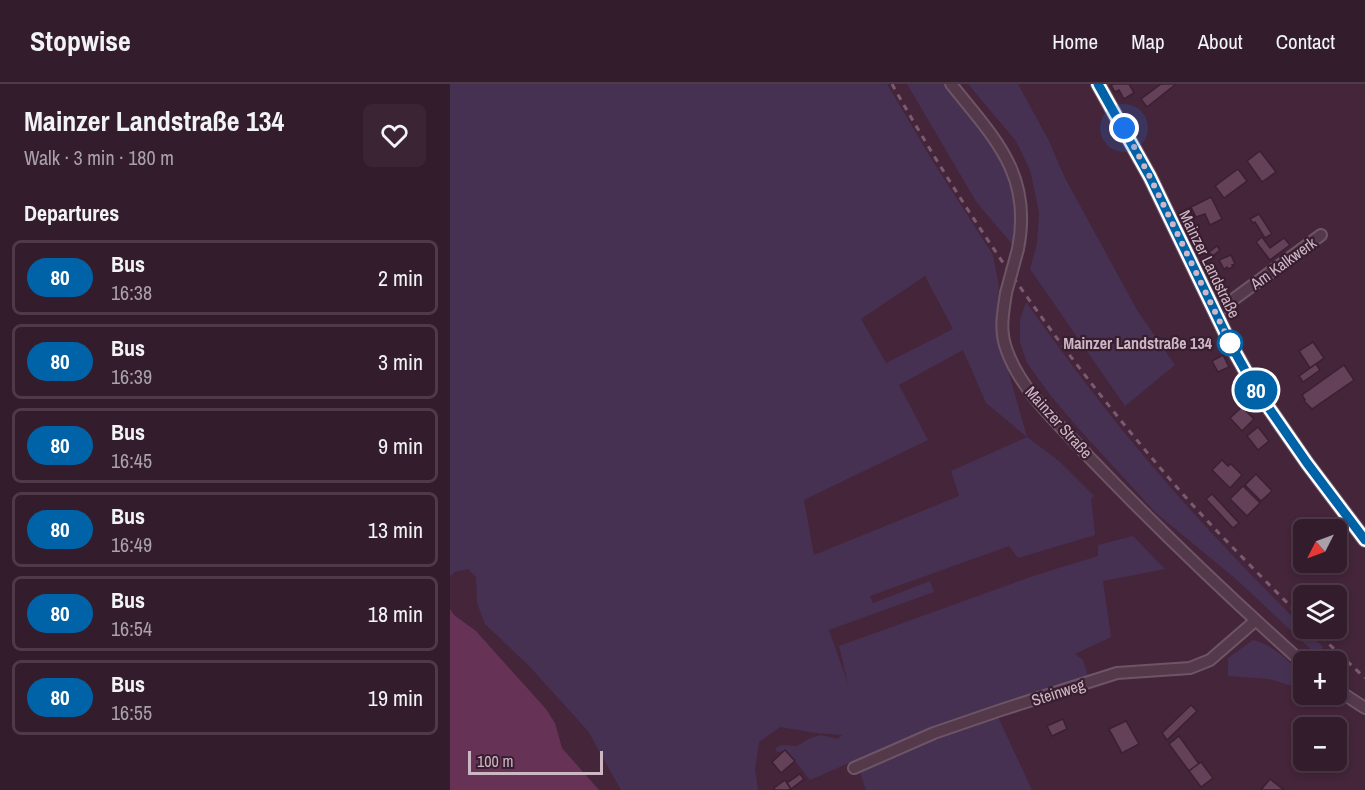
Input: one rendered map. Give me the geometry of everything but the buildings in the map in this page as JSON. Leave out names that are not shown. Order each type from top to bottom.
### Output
[{"type":"main road","name":"Mainzer Landstraße","points":[[1098,84],[1150,177],[1231,345],[1260,396],[1335,502],[1365,540]]},
{"type":"street","name":"Mainzer Straße","points":[[951,84],[1006,156],[1020,197],[1022,232],[1002,317],[1002,334],[1018,375],[1043,407],[1133,502],[1255,621],[1293,654]]},
{"type":"street","name":"Am Kalkwerk","points":[[1215,313],[1321,235]]},
{"type":"street","name":"Steinweg","points":[[854,768],[934,733],[1117,673],[1190,668],[1210,660],[1255,621]]},
{"type":"street","points":[[1347,696],[1365,708]]},
{"type":"shaded area","points":[[450,84],[887,84],[993,255],[999,287],[997,336],[1027,437],[1059,461],[1094,496],[1091,499],[1095,535],[1018,558],[1009,546],[870,596],[873,603],[930,581],[934,592],[829,630],[848,684],[839,646],[1036,575],[1098,556],[1098,545],[1133,536],[1165,569],[1103,581],[1111,637],[1075,654],[1083,660],[1088,676],[1054,687],[997,715],[1032,790],[866,790],[856,760],[810,780],[787,751],[777,752],[775,748],[782,745],[797,746],[810,738],[821,735],[838,739],[842,735],[780,727],[759,742],[755,769],[758,790],[621,790],[588,731],[529,666],[485,624],[477,603],[476,577],[468,569],[455,572],[450,576]],"holes":[[[925,276],[953,329],[886,363],[861,319]],[[963,350],[986,403],[1027,437],[951,471],[959,496],[814,555],[804,500],[928,440],[899,385]]]},
{"type":"shaded area","points":[[907,84],[945,84],[994,147],[1004,164],[1016,201],[1017,221],[1012,244],[977,203]]},
{"type":"shaded area","points":[[968,84],[1018,84],[1048,139],[1065,178],[1137,310],[1175,365],[1125,406],[1030,269],[1037,243],[1039,212],[1030,170],[1016,141]]},
{"type":"shaded area","points":[[1026,302],[1151,465],[1223,545],[1293,617],[1293,632],[1237,580],[1156,513],[1079,429],[1027,363],[1020,343],[1020,320]]},
{"type":"shaded area","points":[[450,609],[454,615],[476,631],[546,709],[555,723],[562,748],[599,790],[450,790]]},
{"type":"shaded area","points":[[1300,639],[1315,639],[1323,647],[1319,651],[1313,651]]},
{"type":"shaded area","points":[[1253,640],[1261,642],[1293,665],[1293,686],[1269,679],[1228,676],[1228,658]]},
{"type":"railway","points":[[892,84],[956,192],[990,244],[1101,396],[1181,492],[1293,609]]},
{"type":"railway","points":[[1324,639],[1365,678]]},
{"type":"bus line","name":"80","points":[[1098,84],[1150,177],[1231,345],[1255,388],[1335,502],[1365,540]]},
{"type":"place","name":"Mainzer Landstraße 134","points":[[1230,343]]},
{"type":"route","points":[[1124,128],[1231,345],[1230,343]]}]
